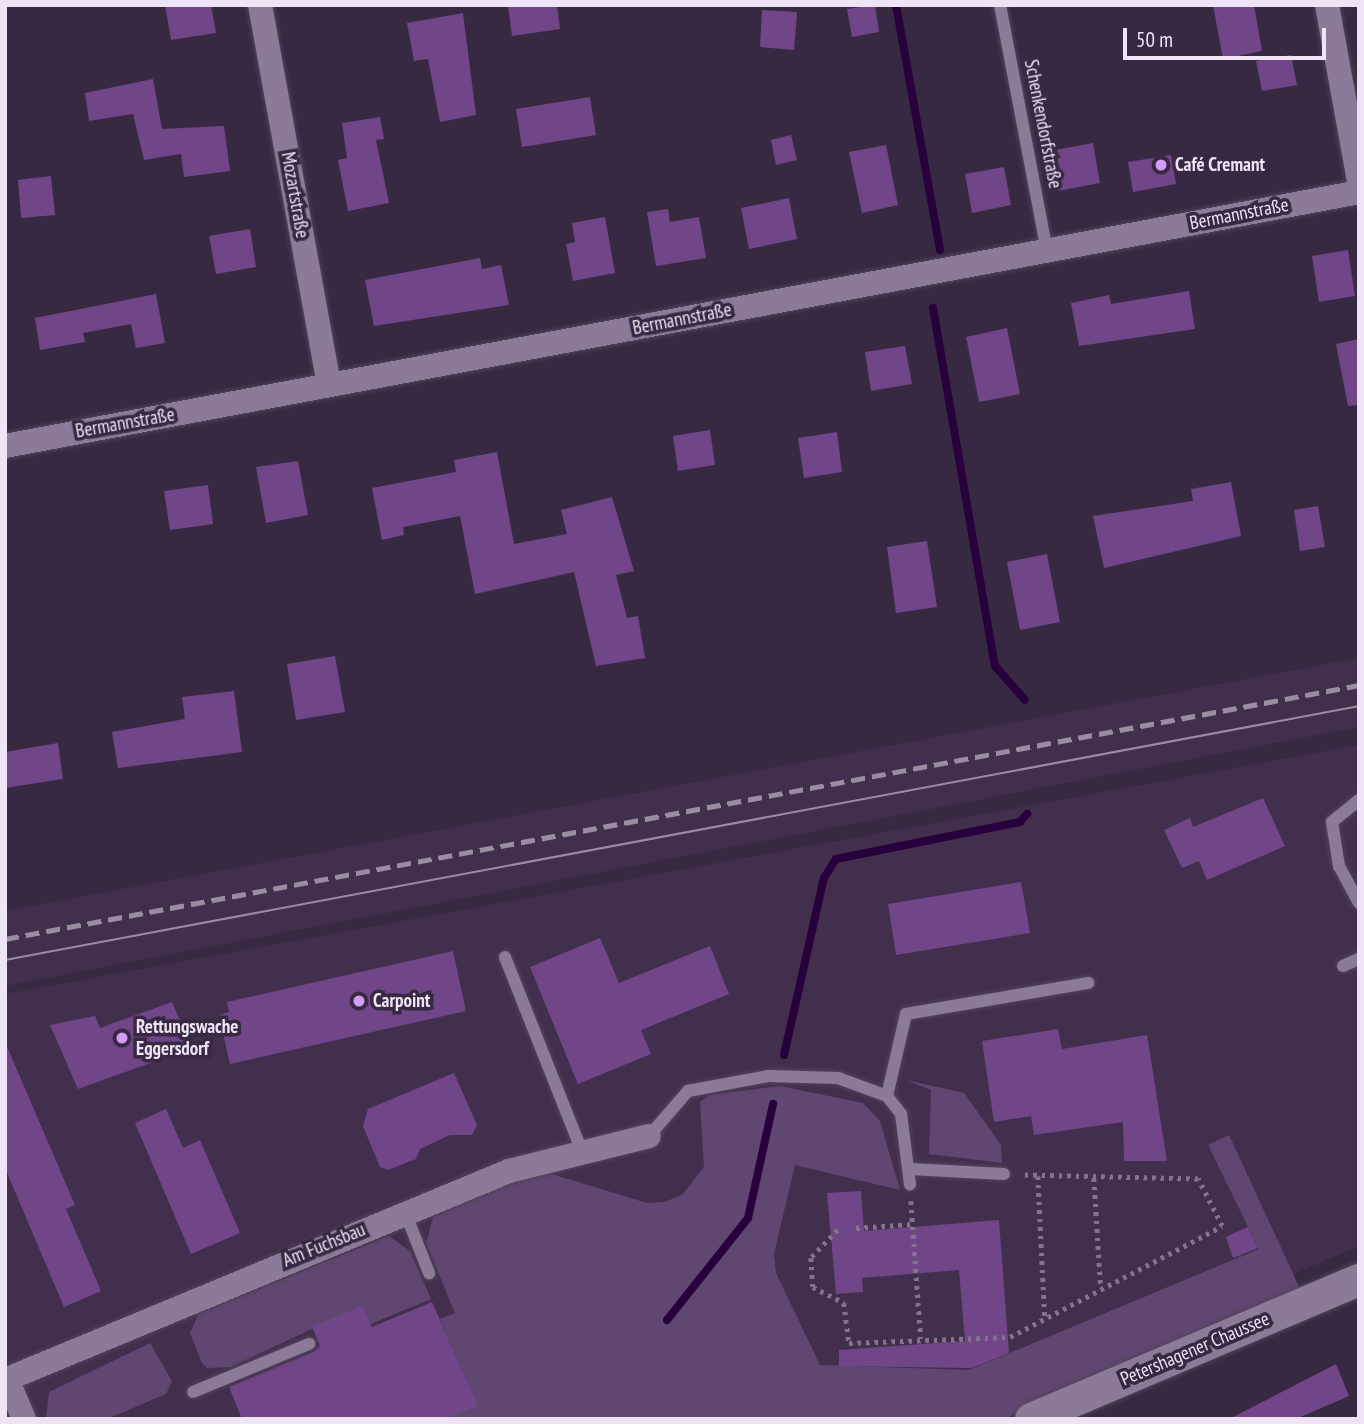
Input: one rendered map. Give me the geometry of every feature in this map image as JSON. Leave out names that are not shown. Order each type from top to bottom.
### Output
[{"type":"street","name":"Mozartstraße","points":[[260,5],[329,385]]},
{"type":"street","points":[[1327,5],[1359,181]]},
{"type":"street","name":"Bermannstraße","points":[[5,446],[1359,192]]},
{"type":"street","name":"Am Fuchsbau","points":[[24,1419],[6,1379],[509,1171],[649,1136]]},
{"type":"street","name":"Petershagener Chaussee","points":[[1031,1419],[1359,1280]]},
{"type":"lane","name":"Schenkendorfstraße","points":[[1000,5],[1047,251]]},
{"type":"lane","points":[[1359,800],[1332,822],[1339,866],[1359,903]]},
{"type":"lane","points":[[505,957],[582,1151]]},
{"type":"lane","points":[[1343,966],[1359,959]]},
{"type":"lane","points":[[887,1096],[906,1014],[1088,983]]},
{"type":"lane","points":[[649,1136],[688,1091],[768,1076],[838,1078],[887,1096],[901,1114],[910,1184]]},
{"type":"lane","points":[[910,1169],[1004,1174]]},
{"type":"lane","points":[[405,1212],[429,1273]]},
{"type":"lane","points":[[193,1392],[309,1343]]},
{"type":"path","points":[[838,1230],[811,1258],[813,1287],[844,1303],[849,1343],[1010,1337],[1222,1226],[1198,1179],[1004,1174]]},
{"type":"path","points":[[1038,1176],[1045,1318]]},
{"type":"path","points":[[1094,1178],[1101,1289]]},
{"type":"path","points":[[856,1228],[911,1224],[921,1339]]},
{"type":"shaded area","points":[[1359,658],[1359,727],[5,986],[5,911]]},
{"type":"shaded area","points":[[1359,745],[1359,1246],[954,1419],[5,1419],[5,994]]},
{"type":"shaded area","points":[[906,1080],[964,1093],[1001,1145],[1002,1163],[929,1154],[931,1090]]},
{"type":"shaded area","points":[[780,1086],[863,1103],[880,1121],[900,1190],[795,1165],[774,1254],[776,1273],[820,1365],[969,1370],[1259,1249],[1208,1145],[1229,1135],[1302,1293],[1004,1419],[444,1419],[477,1405],[440,1319],[455,1313],[426,1243],[435,1211],[527,1173],[545,1172],[647,1203],[665,1202],[683,1194],[704,1167],[700,1102],[710,1095]]},
{"type":"shaded area","points":[[389,1236],[410,1251],[431,1299],[371,1324],[363,1305],[231,1367],[207,1368],[202,1363],[190,1333],[199,1313]]},
{"type":"shaded area","points":[[150,1343],[172,1381],[166,1394],[107,1419],[46,1419],[49,1392]]},
{"type":"building","points":[[165,5],[211,5],[216,33],[171,40]]},
{"type":"building","points":[[508,5],[557,5],[560,29],[512,36]]},
{"type":"building","points":[[875,5],[879,32],[852,37],[847,9]]},
{"type":"building","points":[[1213,5],[1254,5],[1262,51],[1223,59]]},
{"type":"building","points":[[762,10],[797,12],[794,50],[760,47]]},
{"type":"building","points":[[463,13],[476,115],[440,122],[428,59],[414,61],[407,23]]},
{"type":"building","points":[[1291,55],[1297,85],[1262,91],[1256,61]]},
{"type":"building","points":[[153,79],[162,129],[224,126],[230,171],[184,177],[181,154],[144,160],[133,114],[89,121],[85,93]]},
{"type":"building","points":[[590,97],[596,135],[522,147],[516,109]]},
{"type":"building","points":[[380,117],[384,139],[376,140],[389,203],[348,211],[338,160],[347,158],[342,123]]},
{"type":"building","points":[[791,135],[797,160],[776,165],[771,140]]},
{"type":"building","points":[[1093,143],[1100,183],[1058,191],[1050,151]]},
{"type":"building","points":[[886,145],[898,205],[862,213],[849,152]]},
{"type":"building","points":[[1171,155],[1176,184],[1133,192],[1128,162]]},
{"type":"building","points":[[1004,167],[1011,205],[972,213],[965,174]]},
{"type":"building","points":[[51,176],[55,215],[21,218],[18,180]]},
{"type":"building","points":[[789,198],[797,239],[749,249],[741,208]]},
{"type":"building","points":[[668,209],[670,222],[699,217],[706,258],[656,266],[647,212]]},
{"type":"building","points":[[605,217],[615,273],[573,281],[566,244],[575,242],[572,223]]},
{"type":"building","points":[[250,229],[256,267],[216,274],[209,236]]},
{"type":"building","points":[[1348,250],[1355,296],[1319,302],[1312,256]]},
{"type":"building","points":[[480,258],[482,269],[501,265],[509,305],[374,326],[365,280]]},
{"type":"building","points":[[1189,291],[1195,329],[1079,346],[1071,303],[1109,295],[1111,304]]},
{"type":"building","points":[[156,294],[165,343],[136,348],[131,324],[83,333],[85,342],[40,350],[35,318]]},
{"type":"building","points":[[1007,328],[1020,394],[979,402],[966,337]]},
{"type":"building","points":[[1359,339],[1359,405],[1348,406],[1336,344]]},
{"type":"building","points":[[905,346],[912,384],[871,391],[865,352]]},
{"type":"building","points":[[710,430],[715,465],[678,471],[673,436]]},
{"type":"building","points":[[837,432],[842,472],[804,478],[798,438]]},
{"type":"building","points":[[497,452],[514,544],[567,534],[561,510],[612,497],[634,571],[616,575],[627,618],[638,616],[645,658],[596,666],[574,572],[475,594],[460,516],[403,527],[404,535],[382,540],[372,488],[456,472],[454,460]]},
{"type":"building","points":[[298,461],[308,515],[266,523],[256,467]]},
{"type":"building","points":[[1231,482],[1241,536],[1104,568],[1093,516],[1193,501],[1191,489]]},
{"type":"building","points":[[208,485],[213,524],[170,530],[164,491]]},
{"type":"building","points":[[1318,506],[1325,547],[1300,551],[1294,510]]},
{"type":"building","points":[[927,541],[937,607],[896,613],[887,547]]},
{"type":"building","points":[[1047,554],[1060,622],[1020,630],[1007,562]]},
{"type":"building","points":[[335,656],[345,712],[296,720],[287,664]]},
{"type":"building","points":[[234,691],[242,752],[118,768],[112,732],[185,719],[182,697]]},
{"type":"building","points":[[58,743],[63,779],[5,788],[5,752]]},
{"type":"building","points":[[1263,798],[1285,846],[1207,880],[1199,861],[1182,868],[1164,830],[1190,818],[1193,827]]},
{"type":"building","points":[[1021,882],[1030,933],[896,955],[888,904]]},
{"type":"building","points":[[600,938],[619,983],[710,946],[729,994],[641,1030],[651,1054],[578,1084],[530,967]]},
{"type":"building","name":"Carpoint","points":[[453,951],[466,1011],[230,1064],[219,1015],[229,1012],[227,1002]]},
{"type":"building","name":"Rettungswache Eggersdorf","points":[[172,1002],[192,1048],[78,1089],[50,1025],[95,1016],[100,1028]]},
{"type":"building","points":[[1058,1029],[1062,1049],[1147,1035],[1167,1161],[1124,1161],[1123,1122],[1034,1135],[1031,1116],[994,1122],[982,1041]]},
{"type":"building","points":[[5,1042],[75,1205],[66,1209],[101,1291],[64,1307],[5,1168]]},
{"type":"building","points":[[454,1073],[477,1125],[472,1135],[450,1135],[420,1149],[416,1159],[388,1170],[380,1167],[363,1126],[368,1109]]},
{"type":"building","points":[[166,1109],[183,1148],[200,1140],[240,1233],[191,1254],[135,1123]]},
{"type":"building","points":[[861,1191],[864,1231],[999,1220],[1009,1353],[972,1368],[839,1366],[839,1350],[965,1341],[959,1270],[862,1278],[863,1292],[836,1294],[827,1193]]},
{"type":"building","points":[[1248,1227],[1258,1248],[1233,1258],[1226,1237]]},
{"type":"building","points":[[432,1302],[478,1406],[444,1419],[242,1419],[229,1387],[313,1352],[320,1346],[312,1327],[363,1305],[372,1327]]},
{"type":"building","points":[[1336,1364],[1349,1396],[1296,1419],[1229,1419]]},
{"type":"waterway","points":[[896,5],[940,250]]},
{"type":"waterway","points":[[933,308],[995,666],[1025,700]]},
{"type":"waterway","points":[[784,1055],[824,878],[836,859],[1020,822],[1027,814]]},
{"type":"waterway","points":[[667,1320],[748,1218],[773,1104]]},
{"type":"tram line","points":[[5,960],[1359,706]]},
{"type":"railway","points":[[5,939],[1359,685]]},
{"type":"place","name":"Café Cremant","points":[[1161,165]]},
{"type":"place","name":"Carpoint","points":[[359,1001]]},
{"type":"place","name":"Rettungswache Eggersdorf","points":[[122,1038]]}]
